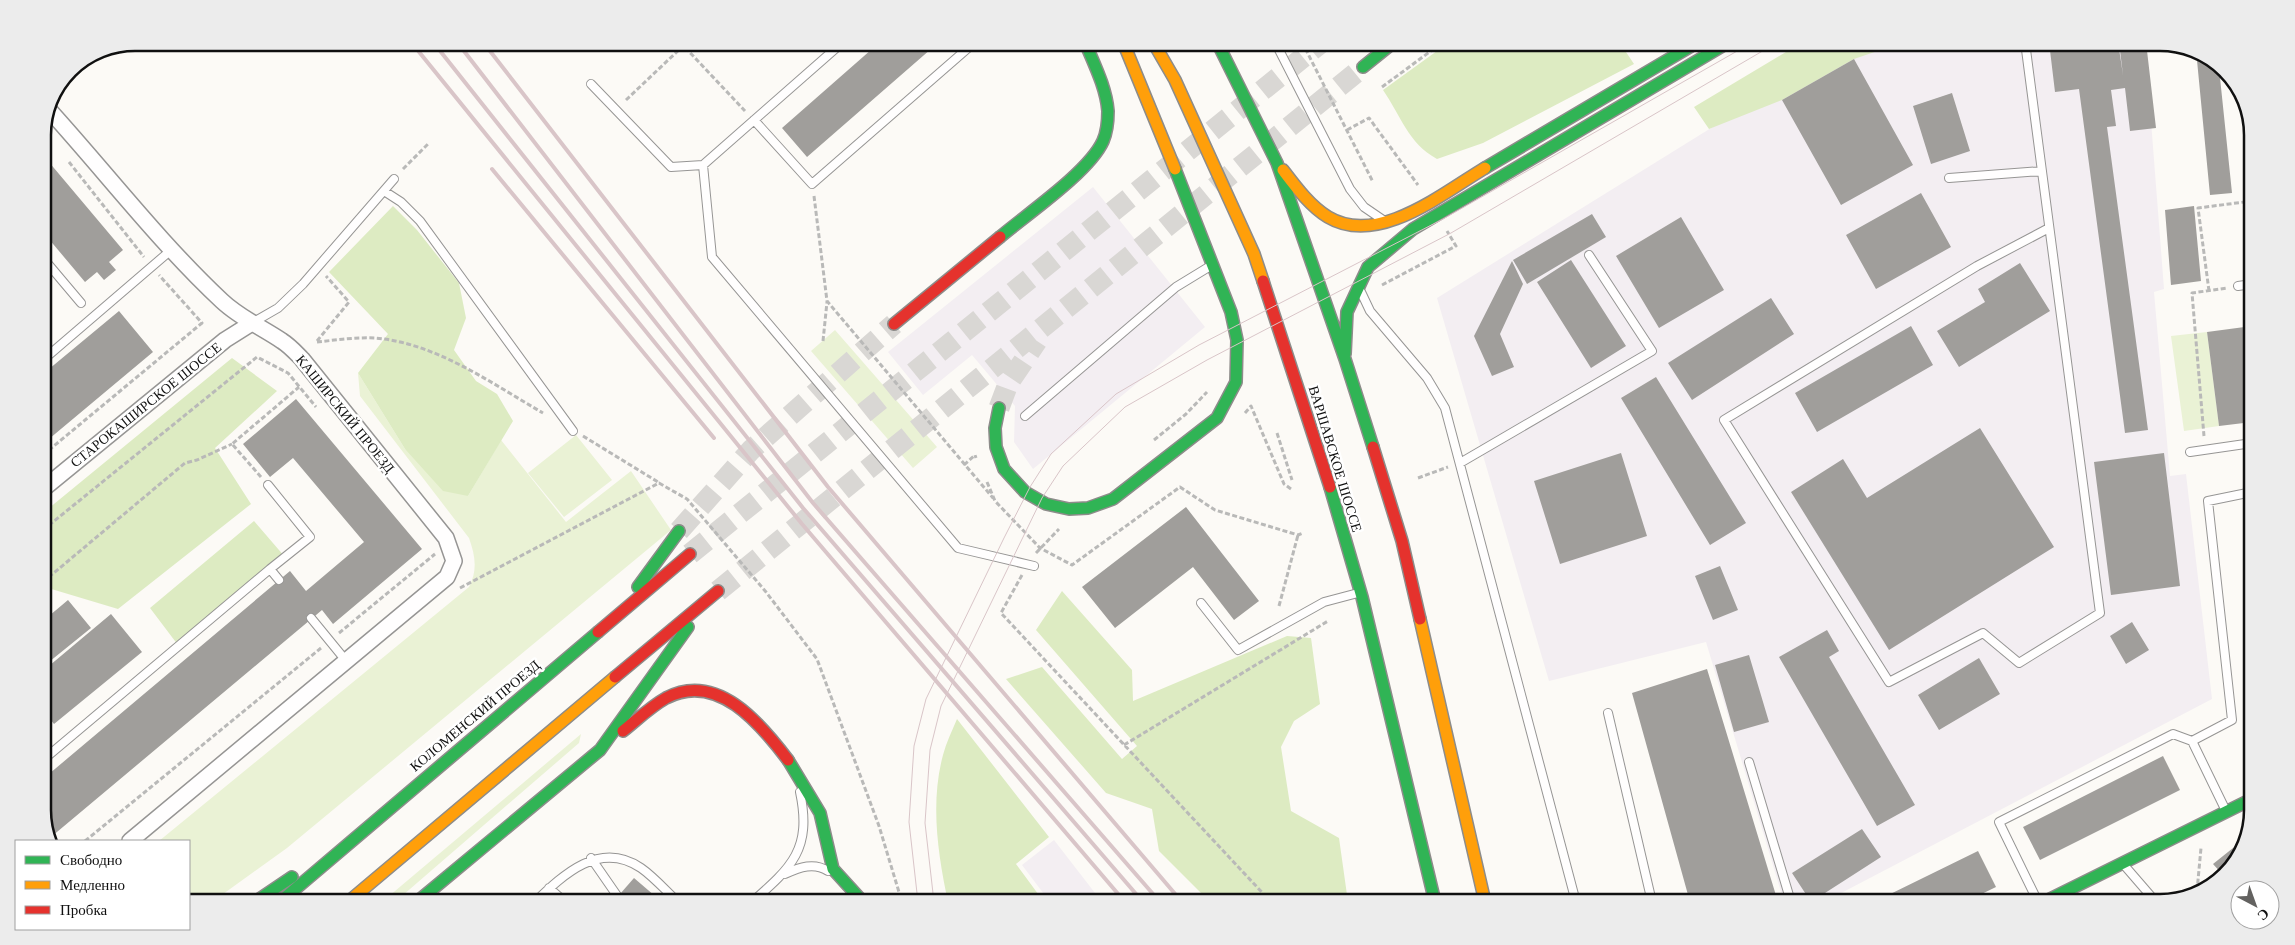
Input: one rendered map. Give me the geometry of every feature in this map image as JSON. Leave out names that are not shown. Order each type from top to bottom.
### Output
[{"type":"main road","points":[[894,324],[1075,175],[1094,156],[1105,136],[1108,113],[1102,85],[1089,51]]},
{"type":"main road","points":[[999,408],[995,428],[996,447],[1004,469],[1025,492],[1046,504],[1069,509],[1088,508],[1113,498],[1200,433],[1216,418],[1236,382],[1237,340],[1231,312],[1127,51]]},
{"type":"main road","name":"ВАРШАВСКОЕ ШОССЕ","points":[[1158,51],[1175,80],[1254,254],[1331,490],[1360,592],[1433,894]]},
{"type":"main road","points":[[1222,51],[1277,163],[1345,359],[1402,541],[1483,894]]},
{"type":"main road","points":[[1364,67],[1383,51]]},
{"type":"main road","points":[[1277,163],[1304,198],[1329,219],[1342,226],[1358,228],[1387,223],[1430,201],[1683,51]]},
{"type":"main road","points":[[1345,359],[1347,312],[1368,267],[1413,229],[1714,51]]},
{"type":"main road","points":[[619,614],[679,531]]},
{"type":"main road","name":"КОЛОМЕНСКИЙ ПРОЕЗД","points":[[289,894],[690,554]]},
{"type":"main road","points":[[358,894],[718,591]]},
{"type":"main road","points":[[600,750],[706,601]]},
{"type":"main road","points":[[427,894],[658,702],[681,692],[699,690],[724,698],[744,711],[796,770],[815,802],[822,820],[831,863],[837,876],[857,894]]},
{"type":"main road","points":[[2061,894],[2244,805]]},
{"type":"main road","points":[[267,894],[381,815]]},
{"type":"street","name":"КАШИРСКИЙ ПРОЕЗД","points":[[54,115],[107,174],[170,251],[224,303],[252,323],[284,342],[302,359],[446,538],[454,560],[447,577],[347,662]]},
{"type":"street","name":"СТАРОКАШИРСКОЕ ШОССЕ","points":[[51,482],[225,340],[252,323]]},
{"type":"street","points":[[131,840],[347,662]]},
{"type":"lane","points":[[591,84],[671,167],[703,165],[833,51]]},
{"type":"lane","points":[[754,120],[812,184],[965,51]]},
{"type":"lane","points":[[1280,51],[1350,189],[1364,207],[1387,223],[1413,229]]},
{"type":"lane","points":[[2026,51],[2100,613],[2019,663],[1983,633],[1889,682],[1724,420],[1977,266],[2049,228]]},
{"type":"lane","points":[[703,165],[712,257],[958,548],[1031,565]]},
{"type":"lane","points":[[1948,178],[2042,171]]},
{"type":"lane","points":[[252,323],[278,308],[318,267],[394,179]]},
{"type":"lane","points":[[384,191],[401,202],[420,221],[574,431]]},
{"type":"lane","points":[[51,353],[170,251]]},
{"type":"lane","points":[[1460,463],[1652,351],[1589,255]]},
{"type":"lane","points":[[1025,416],[1176,287],[1212,265]]},
{"type":"lane","points":[[51,268],[81,304]]},
{"type":"lane","points":[[2238,286],[2244,285]]},
{"type":"lane","points":[[1358,287],[1370,311],[1427,378],[1445,408],[1574,894]]},
{"type":"lane","points":[[2190,452],[2244,444]]},
{"type":"lane","points":[[51,753],[310,537],[268,485]]},
{"type":"lane","points":[[2192,741],[2232,720],[2208,501],[2244,494]]},
{"type":"lane","points":[[270,569],[279,580]]},
{"type":"lane","points":[[1201,603],[1238,650],[1324,602],[1360,592]]},
{"type":"lane","points":[[311,618],[347,662]]},
{"type":"lane","points":[[1608,713],[1650,894]]},
{"type":"lane","points":[[2034,894],[1999,822],[2173,734],[2192,741],[2226,812]]},
{"type":"lane","points":[[1749,762],[1789,894]]},
{"type":"lane","points":[[761,894],[783,875],[797,856],[804,825],[803,806],[796,770]]},
{"type":"lane","points":[[591,858],[616,894]]},
{"type":"lane","points":[[543,894],[558,880],[591,858],[622,859],[629,862],[642,868],[670,894]]},
{"type":"lane","points":[[2123,864],[2149,894]]},
{"type":"lane","points":[[783,875],[810,866],[822,867],[837,876]]},
{"type":"lane","points":[[549,888],[556,894]]},
{"type":"path","points":[[616,110],[675,51]]},
{"type":"path","points":[[689,51],[754,120]]},
{"type":"path","points":[[1307,51],[1373,182]]},
{"type":"path","points":[[1382,87],[1431,51]]},
{"type":"path","points":[[1347,130],[1369,118],[1419,186]]},
{"type":"path","points":[[394,179],[428,144]]},
{"type":"path","points":[[51,448],[202,323],[152,267],[68,160]]},
{"type":"path","points":[[812,184],[827,301],[823,341]]},
{"type":"path","points":[[2209,291],[2198,208],[2244,202]]},
{"type":"path","points":[[1374,289],[1456,246]]},
{"type":"path","points":[[318,267],[349,302],[317,342],[374,338],[411,344],[459,365],[549,417]]},
{"type":"path","points":[[2206,450],[2192,294],[2238,286]]},
{"type":"path","points":[[827,301],[996,501],[1040,548],[1072,565],[1180,487],[1215,510],[1298,535],[1303,533]]},
{"type":"path","points":[[51,524],[258,357],[288,373],[318,410]]},
{"type":"path","points":[[51,575],[185,463],[197,460],[232,444],[299,387]]},
{"type":"path","points":[[1148,444],[1186,414],[1208,390]]},
{"type":"path","points":[[1251,406],[1284,484],[1291,489]]},
{"type":"path","points":[[574,431],[687,499],[766,592],[817,658],[879,826],[900,894]]},
{"type":"path","points":[[1277,433],[1292,480]]},
{"type":"path","points":[[232,444],[251,465]]},
{"type":"path","points":[[964,465],[975,455],[979,464]]},
{"type":"path","points":[[1418,478],[1460,463]]},
{"type":"path","points":[[983,473],[996,501]]},
{"type":"path","points":[[458,589],[659,483]]},
{"type":"path","points":[[1279,606],[1298,535]]},
{"type":"path","points":[[86,840],[438,552]]},
{"type":"path","points":[[1031,565],[1001,613],[1264,894]]},
{"type":"path","points":[[1124,745],[1328,620]]},
{"type":"path","points":[[2198,884],[2201,848]]},
{"type":"shaded area","points":[[1835,51],[2146,51],[2164,289],[2154,292],[2170,476],[2186,474],[2212,699],[1839,894],[1782,894],[1706,642],[1549,681],[1437,298]]},
{"type":"shaded area","points":[[1093,187],[1205,327],[1033,469],[1014,442],[1015,406],[972,355],[923,395],[888,352]]},
{"type":"shaded area","points":[[1054,840],[1096,894],[1044,894],[1022,865]]},
{"type":"green space","points":[[1437,51],[1625,51],[1634,64],[1483,143],[1437,159],[1427,153],[1412,137],[1383,90]]},
{"type":"green space","points":[[1788,51],[1878,51],[1854,59],[1782,100],[1709,129],[1694,107]]},
{"type":"green space","points":[[393,206],[417,230],[459,283],[466,318],[454,350],[476,381],[497,394],[513,421],[468,496],[443,491],[405,449],[358,373],[388,334],[329,272]]},
{"type":"green space","points":[[835,330],[937,447],[913,468],[811,351]]},
{"type":"green space","points":[[2207,332],[2219,426],[2184,431],[2171,336]]},
{"type":"green space","points":[[232,358],[277,391],[215,448],[251,504],[118,609],[51,589],[51,506]]},
{"type":"green space","points":[[358,373],[405,449],[468,496],[501,440],[566,522],[631,471],[671,530],[287,848],[223,894],[190,894],[190,840],[160,840],[469,587],[472,581],[475,562],[469,538],[360,396]]},
{"type":"green space","points":[[576,435],[612,480],[564,517],[528,473]]},
{"type":"green space","points":[[254,521],[285,557],[181,649],[150,608]]},
{"type":"green space","points":[[1062,591],[1132,670],[1133,701],[1287,636],[1311,638],[1320,704],[1294,721],[1281,747],[1291,811],[1339,838],[1347,894],[1202,894],[1159,851],[1152,809],[1106,793],[1006,679],[1042,667],[1122,759],[1137,746],[1036,630]]},
{"type":"green space","points":[[957,719],[1049,837],[1016,864],[1038,894],[946,894],[941,866],[936,810],[939,773],[947,742]]},
{"type":"green space","points":[[581,734],[579,743],[404,894],[391,894]]},
{"type":"building","points":[[870,51],[929,51],[807,157],[782,128]]},
{"type":"building","points":[[2050,51],[2119,51],[2123,75],[2120,51],[2147,51],[2156,128],[2130,131],[2125,88],[2111,90],[2116,126],[2107,127],[2148,430],[2125,433],[2079,89],[2055,92]]},
{"type":"building","points":[[1854,59],[1913,165],[1841,205],[1782,100]]},
{"type":"building","points":[[2197,60],[2220,77],[2232,193],[2210,195]]},
{"type":"building","points":[[1952,93],[1970,151],[1931,164],[1913,106]]},
{"type":"building","points":[[51,164],[123,250],[109,262],[116,270],[104,280],[97,272],[85,282],[51,242]]},
{"type":"building","points":[[1921,193],[1951,247],[1876,289],[1846,235]]},
{"type":"building","points":[[2194,206],[2201,281],[2171,285],[2165,210]]},
{"type":"building","points":[[1592,214],[1606,237],[1527,284],[1513,260]]},
{"type":"building","points":[[1681,217],[1724,290],[1659,328],[1616,256]]},
{"type":"building","points":[[1571,260],[1626,346],[1591,368],[1537,282]]},
{"type":"building","points":[[1512,261],[1523,284],[1500,334],[1514,367],[1492,376],[1474,336]]},
{"type":"building","points":[[2020,263],[2050,311],[1959,367],[1937,331],[1985,302],[1978,289]]},
{"type":"building","points":[[1771,298],[1794,334],[1692,400],[1668,363]]},
{"type":"building","points":[[119,311],[153,352],[51,437],[51,367]]},
{"type":"building","points":[[1911,326],[1933,365],[1817,432],[1795,393]]},
{"type":"building","points":[[2244,327],[2244,423],[2219,426],[2207,332]]},
{"type":"building","points":[[1656,377],[1746,523],[1710,545],[1621,398]]},
{"type":"building","points":[[296,399],[422,549],[333,624],[322,610],[55,834],[51,815],[51,772],[290,571],[306,591],[364,542],[293,458],[270,477],[243,444]]},
{"type":"building","points":[[1980,428],[2054,547],[1889,650],[1791,492],[1843,459],[1867,498]]},
{"type":"building","points":[[1621,453],[1647,536],[1560,564],[1534,481]]},
{"type":"building","points":[[2164,453],[2180,586],[2111,595],[2094,462]]},
{"type":"building","points":[[1186,507],[1259,601],[1234,620],[1193,567],[1115,628],[1082,587]]},
{"type":"building","points":[[1720,566],[1738,610],[1713,620],[1695,576]]},
{"type":"building","points":[[68,600],[91,628],[51,660],[51,614]]},
{"type":"building","points":[[111,614],[142,652],[54,724],[51,720],[51,664]]},
{"type":"building","points":[[2132,622],[2149,650],[2126,664],[2110,636]]},
{"type":"building","points":[[1827,630],[1839,651],[1829,657],[1915,805],[1877,826],[1779,657]]},
{"type":"building","points":[[1749,655],[1769,722],[1734,732],[1715,665]]},
{"type":"building","points":[[1979,658],[2000,694],[1939,730],[1918,695]]},
{"type":"building","points":[[1707,669],[1776,894],[1688,894],[1632,693]]},
{"type":"building","points":[[2163,756],[2180,790],[2040,860],[2023,827]]},
{"type":"building","points":[[1862,829],[1881,857],[1823,894],[1806,894],[1792,873]]},
{"type":"building","points":[[2234,847],[2218,870],[2213,864]]},
{"type":"building","points":[[1978,851],[1996,887],[1982,894],[1890,894]]},
{"type":"building","points":[[634,878],[653,894],[620,894]]},
{"type":"tunnel","points":[[690,554],[1311,51]]},
{"type":"tunnel","points":[[718,591],[1363,67]]},
{"type":"tunnel","points":[[679,531],[751,450],[894,324]]},
{"type":"tunnel","points":[[999,408],[1008,384],[1037,341]]},
{"type":"tram line","points":[[917,894],[909,822],[914,746],[926,699],[1030,487],[1051,454],[1116,394],[1199,345],[1443,219],[1737,51]]},
{"type":"tram line","points":[[933,894],[925,823],[930,750],[941,706],[1042,498],[1063,466],[1125,407],[1207,360],[1451,233],[1763,51]]},
{"type":"railway","points":[[418,51],[802,524],[1118,894]]},
{"type":"railway","points":[[440,51],[803,508],[1136,894]]},
{"type":"railway","points":[[464,51],[813,503],[1153,894]]},
{"type":"railway","points":[[490,51],[828,487],[1175,894]]},
{"type":"railway","points":[[492,169],[714,438]]},
{"type":"traffic: fast","points":[[1000,237],[1085,166],[1103,141],[1107,123],[1107,102],[1089,51]]},
{"type":"traffic: fast","points":[[1221,51],[1277,163],[1345,359],[1373,447]]},
{"type":"traffic: fast","points":[[1363,67],[1383,51]]},
{"type":"traffic: fast","points":[[1485,168],[1683,51]]},
{"type":"traffic: fast","points":[[1345,354],[1347,312],[1368,267],[1413,229],[1714,51]]},
{"type":"traffic: fast","points":[[999,408],[995,428],[996,447],[1004,469],[1025,492],[1046,504],[1069,509],[1088,508],[1113,499],[1217,418],[1236,382],[1237,340],[1231,312],[1175,169]]},
{"type":"traffic: fast","points":[[1330,487],[1362,597],[1433,894]]},
{"type":"traffic: fast","points":[[638,587],[679,531]]},
{"type":"traffic: fast","points":[[427,894],[600,750],[688,627]]},
{"type":"traffic: fast","points":[[289,894],[598,632]]},
{"type":"traffic: fast","points":[[788,760],[820,813],[833,869],[856,894]]},
{"type":"traffic: fast","points":[[2060,894],[2244,803]]},
{"type":"traffic: fast","points":[[267,894],[292,877]]},
{"type":"traffic: slow","points":[[1127,51],[1175,169]]},
{"type":"traffic: slow","points":[[1158,51],[1175,80],[1254,254],[1263,281]]},
{"type":"traffic: slow","points":[[1283,170],[1309,202],[1321,213],[1347,225],[1368,226],[1410,213],[1485,168]]},
{"type":"traffic: slow","points":[[1420,619],[1483,894]]},
{"type":"traffic: slow","points":[[357,894],[615,677]]},
{"type":"traffic: jam","points":[[894,324],[1000,237]]},
{"type":"traffic: jam","points":[[1263,281],[1330,487]]},
{"type":"traffic: jam","points":[[1373,447],[1402,541],[1420,619]]},
{"type":"traffic: jam","points":[[598,632],[690,554]]},
{"type":"traffic: jam","points":[[615,677],[718,591]]},
{"type":"traffic: jam","points":[[623,731],[649,709],[666,698],[685,691],[703,691],[720,696],[736,705],[751,717],[788,760]]}]
